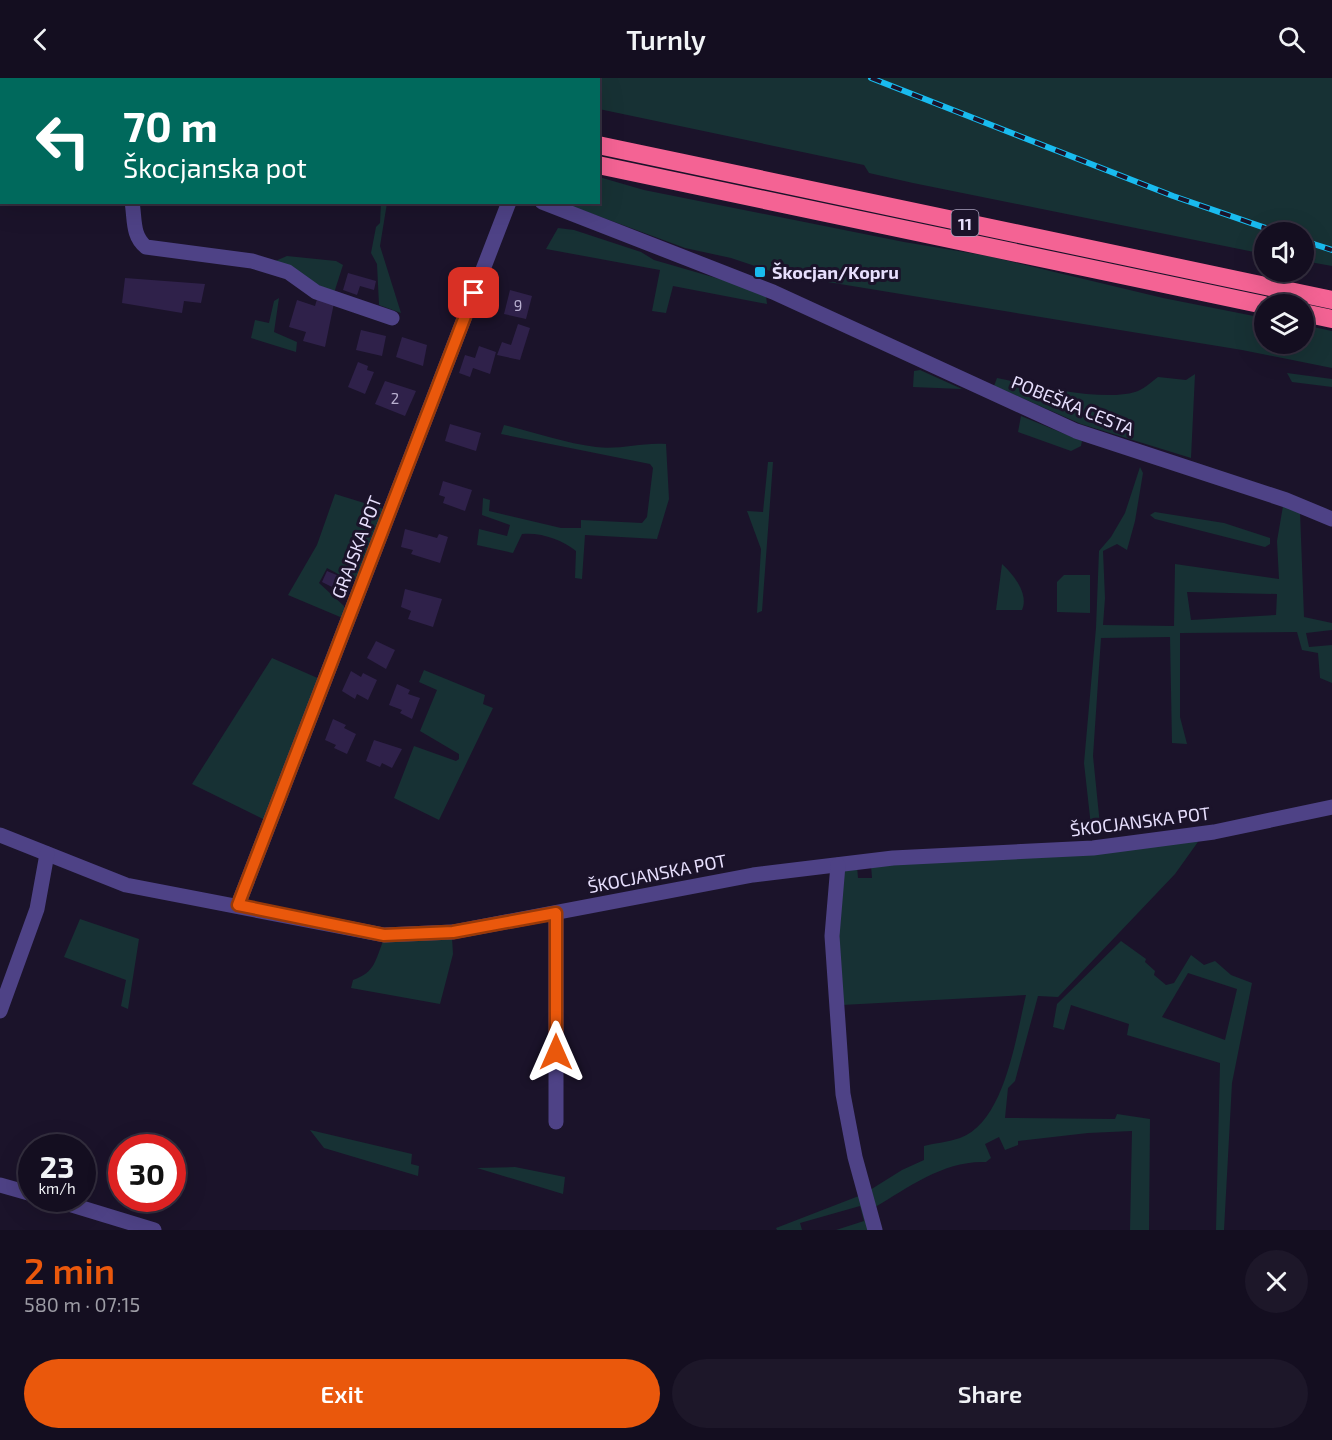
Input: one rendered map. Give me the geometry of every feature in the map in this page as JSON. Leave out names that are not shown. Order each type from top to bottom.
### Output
[{"type":"highway","name":"11","points":[[600,145],[1332,300]]},
{"type":"highway","name":"11","points":[[600,165],[1254,303]]},
{"type":"highway","points":[[1314,315],[1332,319]]},
{"type":"street","points":[[132,204],[135,233],[139,242],[146,247],[261,264],[288,272],[316,292],[392,318]]},
{"type":"street","name":"GRAJSKA POT","points":[[238,905],[508,204]]},
{"type":"street","name":"POBEŠKA CESTA","points":[[547,204],[737,277],[808,307],[1006,401],[1076,431],[1286,500],[1332,519]]},
{"type":"street","name":"ŠKOCJANSKA POT","points":[[0,835],[126,885],[384,935],[453,932],[753,875],[893,858],[1093,848],[1214,832],[1332,807]]},
{"type":"street","points":[[0,1011],[38,909],[47,854]]},
{"type":"street","points":[[838,865],[832,936],[843,1094],[855,1157],[875,1230]]},
{"type":"street","points":[[556,913],[556,1122]]},
{"type":"street","points":[[0,1185],[18,1190]]},
{"type":"street","points":[[95,1212],[154,1230]]},
{"type":"green space","points":[[600,78],[1332,78],[1332,266],[1314,263],[1314,222],[1254,222],[1254,252],[869,173],[864,165],[600,109]]},
{"type":"green space","points":[[600,177],[644,190],[904,242],[988,256],[1163,298],[1254,316],[1254,352],[779,274],[731,258],[685,248],[566,204],[600,204]]},
{"type":"green space","points":[[381,204],[387,204],[380,246],[401,313],[379,305],[377,264],[371,253],[376,227],[380,223]]},
{"type":"green space","points":[[558,228],[574,230],[641,252],[654,260],[744,286],[766,296],[767,304],[673,286],[666,313],[652,311],[660,270],[546,249]]},
{"type":"green space","points":[[287,256],[336,261],[343,265],[334,293],[273,262]]},
{"type":"green space","points":[[279,298],[274,332],[297,342],[296,352],[251,338],[255,320],[269,323],[274,301]]},
{"type":"green space","points":[[1314,327],[1332,331],[1332,368],[1262,354],[1314,354]]},
{"type":"green space","points":[[920,370],[962,389],[913,387],[914,371]]},
{"type":"green space","points":[[1287,373],[1332,379],[1332,387],[1292,382]]},
{"type":"green space","points":[[1195,374],[1191,458],[1081,424],[994,386],[997,378],[1086,394],[1121,395],[1138,391],[1158,377],[1186,380]]},
{"type":"green space","points":[[1021,416],[1082,441],[1081,446],[1071,451],[1018,432]]},
{"type":"green space","points":[[504,425],[596,447],[666,444],[669,499],[657,539],[585,535],[582,579],[575,578],[576,551],[565,543],[551,538],[537,534],[522,534],[513,553],[477,545],[479,529],[507,536],[510,525],[482,515],[483,498],[490,500],[489,511],[561,528],[581,528],[581,520],[642,523],[647,517],[653,468],[650,464],[501,434]]},
{"type":"green space","points":[[768,462],[773,462],[762,611],[757,613],[761,549],[747,511],[763,512]]},
{"type":"green space","points":[[1140,467],[1143,473],[1135,521],[1127,550],[1117,544],[1103,551],[1105,598],[1103,625],[1174,626],[1175,564],[1279,579],[1277,541],[1283,506],[1300,512],[1304,617],[1332,623],[1332,630],[1306,633],[1309,647],[1332,645],[1332,683],[1320,678],[1318,653],[1302,650],[1297,632],[1180,633],[1180,717],[1187,744],[1172,743],[1170,637],[1101,638],[1093,756],[1101,835],[1092,835],[1084,763],[1096,628],[1099,551],[1111,537],[1125,513]],"holes":[[[1187,592],[1277,594],[1276,615],[1191,620]]]},
{"type":"green space","points":[[335,494],[387,510],[355,580],[351,581],[327,568],[319,583],[344,606],[345,619],[288,595],[317,545]]},
{"type":"green space","points":[[1155,512],[1224,523],[1270,538],[1270,544],[1265,547],[1155,519],[1150,515]]},
{"type":"green space","points":[[1002,564],[1022,591],[1024,604],[1022,610],[996,610]]},
{"type":"green space","points":[[1064,575],[1090,575],[1090,613],[1057,612],[1057,582]]},
{"type":"green space","points":[[272,658],[322,680],[267,821],[192,784]]},
{"type":"green space","points":[[424,670],[485,695],[483,704],[493,708],[439,820],[394,798],[414,746],[456,761],[459,759],[459,754],[420,731],[437,690],[419,682]]},
{"type":"green space","points":[[1200,839],[1175,874],[1058,997],[1038,996],[1015,1081],[1008,1088],[1005,1118],[1115,1119],[1117,1114],[1150,1119],[1149,1230],[1130,1230],[1132,1131],[1088,1133],[1018,1141],[1018,1145],[1005,1150],[999,1137],[985,1144],[991,1158],[986,1162],[956,1165],[942,1170],[914,1183],[875,1207],[870,1190],[902,1170],[924,1160],[924,1146],[960,1138],[975,1129],[988,1115],[998,1097],[1013,1054],[1026,995],[842,1005],[837,936],[844,870],[857,866],[858,878],[872,878],[871,865]]},
{"type":"green space","points":[[80,919],[139,939],[128,1009],[121,1006],[126,980],[64,957]]},
{"type":"green space","points":[[452,938],[453,954],[440,1004],[351,988],[353,980],[371,969],[384,939]]},
{"type":"green space","points":[[1121,941],[1146,959],[1145,962],[1155,971],[1154,975],[1166,985],[1174,983],[1191,955],[1204,965],[1215,961],[1231,975],[1252,983],[1232,1083],[1224,1230],[1216,1230],[1220,1063],[1127,1035],[1129,1024],[1071,1005],[1064,1030],[1053,1027],[1057,1004]],"holes":[[[1188,973],[1237,989],[1225,1040],[1162,1017]]]},
{"type":"green space","points":[[310,1130],[412,1154],[411,1164],[419,1166],[418,1176],[324,1148]]},
{"type":"green space","points":[[515,1167],[565,1177],[563,1194],[477,1168]]},
{"type":"green space","points":[[864,1194],[870,1230],[836,1230],[864,1221],[860,1206],[800,1223],[802,1230],[777,1230],[776,1228]]},
{"type":"building","points":[[348,273],[376,281],[374,290],[360,286],[357,295],[343,290]]},
{"type":"building","points":[[125,278],[205,284],[201,303],[184,301],[182,313],[122,303]]},
{"type":"building","points":[[510,290],[532,296],[526,319],[504,314]]},
{"type":"building","points":[[317,299],[334,303],[325,347],[303,341],[306,332],[289,327],[297,300],[315,306]]},
{"type":"building","points":[[518,324],[530,328],[520,360],[497,355],[502,342],[511,345]]},
{"type":"building","points":[[361,330],[386,336],[382,356],[356,350]]},
{"type":"building","points":[[402,337],[427,345],[423,366],[396,357]]},
{"type":"building","points":[[479,346],[496,352],[490,374],[473,368],[470,377],[459,373],[465,355],[475,358]]},
{"type":"building","points":[[358,362],[368,366],[367,370],[374,372],[365,394],[348,387]]},
{"type":"building","points":[[385,381],[416,391],[405,416],[375,404]]},
{"type":"building","points":[[450,424],[481,433],[476,451],[445,441]]},
{"type":"building","points":[[443,481],[472,490],[465,511],[443,503],[445,497],[439,495]]},
{"type":"building","points":[[405,529],[437,538],[439,534],[448,537],[440,563],[411,554],[413,550],[401,547]]},
{"type":"building","points":[[327,571],[339,576],[334,588],[322,582]]},
{"type":"building","points":[[405,589],[442,599],[433,627],[408,619],[411,611],[401,607]]},
{"type":"building","points":[[376,641],[395,650],[386,669],[367,658]]},
{"type":"building","points":[[351,671],[361,677],[363,673],[377,680],[368,700],[357,694],[355,699],[342,691]]},
{"type":"building","points":[[397,684],[410,690],[408,694],[420,698],[412,719],[400,713],[402,710],[389,705]]},
{"type":"building","points":[[333,719],[346,725],[344,728],[356,734],[347,754],[334,748],[336,745],[325,740]]},
{"type":"building","points":[[374,740],[402,749],[392,768],[382,763],[380,767],[366,761]]},
{"type":"railway","points":[[871,78],[1173,196],[1254,224]]},
{"type":"railway","points":[[1314,244],[1332,250]]},
{"type":"place","name":"Škocjan/Kopru","points":[[760,272]]},
{"type":"route","points":[[474,293],[323,691],[238,905],[384,935],[418,936],[453,932],[556,913],[556,1052]]}]
